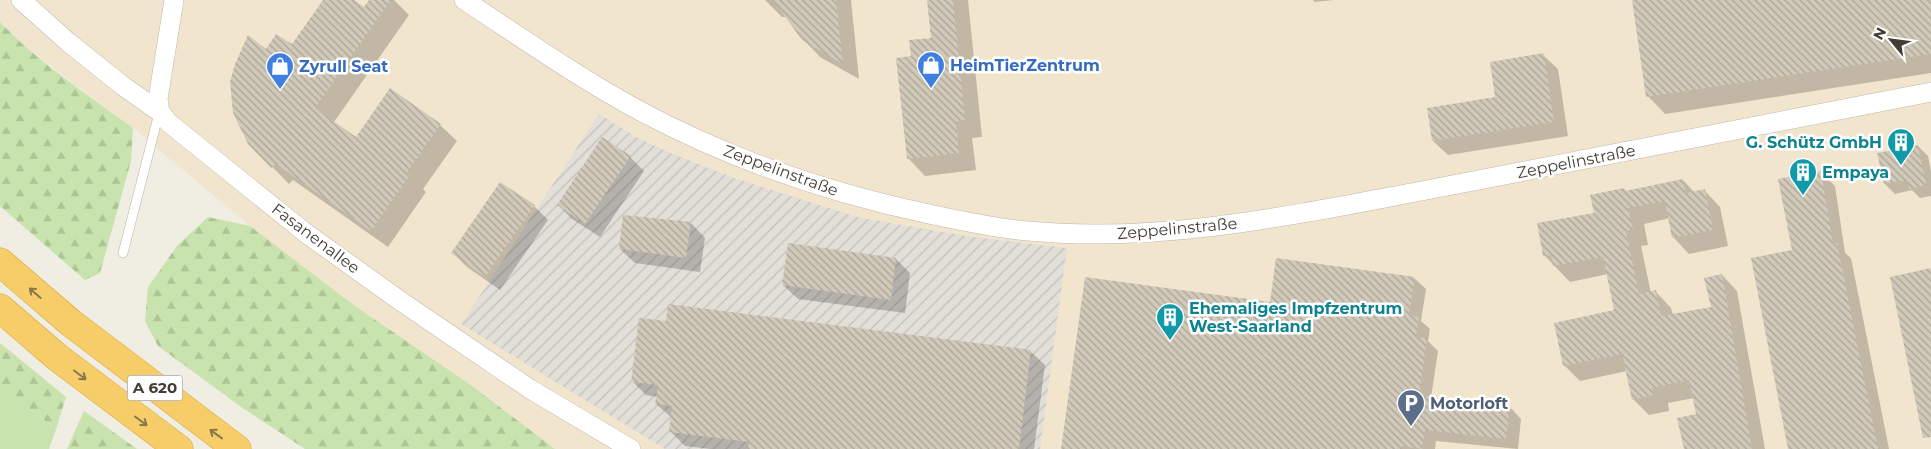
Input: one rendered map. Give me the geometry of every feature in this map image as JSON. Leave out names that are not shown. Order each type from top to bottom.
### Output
[{"type":"highway","name":"A 620","points":[[0,262],[71,323],[237,449]]},
{"type":"highway","name":"A 620","points":[[0,308],[57,357],[179,449]]},
{"type":"street","name":"Fasanenallee","points":[[21,0],[99,68],[160,112],[169,122],[307,234],[391,295],[530,389],[631,449]]},
{"type":"street","points":[[160,112],[158,99],[174,0]]},
{"type":"street","name":"Zeppelinstraße","points":[[464,0],[584,79],[642,112],[707,143],[769,168],[850,195],[968,222],[1028,231],[1108,234],[1183,231],[1280,217],[1591,159],[1931,92]]},
{"type":"lane","points":[[123,253],[160,112]]},
{"type":"shaded area","points":[[0,0],[1931,0],[1931,449],[555,449],[475,388],[355,306],[250,226],[133,128],[16,39],[0,22]]},
{"type":"shaded area","points":[[599,114],[636,137],[673,154],[734,178],[857,217],[965,236],[1067,248],[1040,449],[665,449],[461,324]]},
{"type":"green space","points":[[0,22],[47,65],[133,128],[131,161],[100,273],[85,280],[0,206]]},
{"type":"green space","points":[[208,217],[250,226],[355,306],[475,388],[555,449],[305,449],[244,409],[158,346],[145,321],[148,287],[177,246]]},
{"type":"green space","points":[[0,343],[66,397],[56,429],[0,387]]},
{"type":"green space","points":[[0,387],[56,429],[49,449],[0,449]]},
{"type":"green space","points":[[84,411],[137,449],[67,449]]},
{"type":"building","points":[[323,0],[354,0],[364,7],[369,0],[391,0],[315,108],[356,137],[390,88],[441,124],[407,172],[410,175],[371,231],[276,164],[271,168],[248,144],[233,113],[230,82],[235,64],[248,35],[266,49],[276,34],[292,44]]},
{"type":"building","points":[[773,0],[836,0],[843,64],[802,40]]},
{"type":"building","name":"HeimTierZentrum","points":[[927,0],[953,0],[965,120],[956,121],[959,153],[907,159],[896,58],[911,56],[909,40],[931,38]]},
{"type":"building","points":[[1632,0],[1931,0],[1931,54],[1646,97]]},
{"type":"building","points":[[1544,53],[1554,122],[1432,141],[1427,108],[1495,97],[1490,62]]},
{"type":"building","points":[[602,137],[631,156],[585,224],[557,205]]},
{"type":"building","name":"G. Schütz GmbH","points":[[1918,145],[1926,185],[1909,189],[1907,180],[1884,184],[1877,153]]},
{"type":"building","points":[[1821,171],[1833,243],[1837,243],[1878,449],[1788,449],[1751,258],[1792,250],[1778,179]]},
{"type":"building","points":[[1683,179],[1686,193],[1705,189],[1713,230],[1672,238],[1665,201],[1628,208],[1633,229],[1626,231],[1639,294],[1656,290],[1661,316],[1711,307],[1704,278],[1722,274],[1752,449],[1684,449],[1677,418],[1696,414],[1689,380],[1652,388],[1654,395],[1632,400],[1622,354],[1563,366],[1554,323],[1614,310],[1603,257],[1553,266],[1551,255],[1543,256],[1537,223],[1594,213],[1590,195],[1624,188],[1625,191]]},
{"type":"building","points":[[500,182],[535,205],[485,277],[451,253]]},
{"type":"building","points":[[623,215],[691,222],[686,258],[619,249]]},
{"type":"building","points":[[788,243],[896,258],[891,300],[782,285]]},
{"type":"building","name":"Ehemaliges Impfzentrum West-Saarland","points":[[1276,258],[1415,277],[1409,315],[1419,317],[1416,337],[1427,338],[1419,396],[1510,406],[1506,439],[1425,430],[1422,449],[1402,446],[1402,449],[1061,449],[1085,277],[1270,302]]},
{"type":"building","points":[[1931,268],[1931,437],[1923,438],[1890,277]]},
{"type":"building","points":[[668,304],[1031,350],[1019,449],[748,449],[749,442],[669,432],[672,406],[655,404],[658,385],[631,382],[639,318],[666,321]]},
{"type":"place","name":"HeimTierZentrum","points":[[931,89]]},
{"type":"place","name":"Zyrull Seat","points":[[280,90]]},
{"type":"place","name":"G. Schütz GmbH","points":[[1901,166]]},
{"type":"place","name":"Empaya","points":[[1803,196]]},
{"type":"place","name":"Ehemaliges Impfzentrum West-Saarland","points":[[1170,341]]},
{"type":"place","name":"Motorloft","points":[[1411,427]]}]
